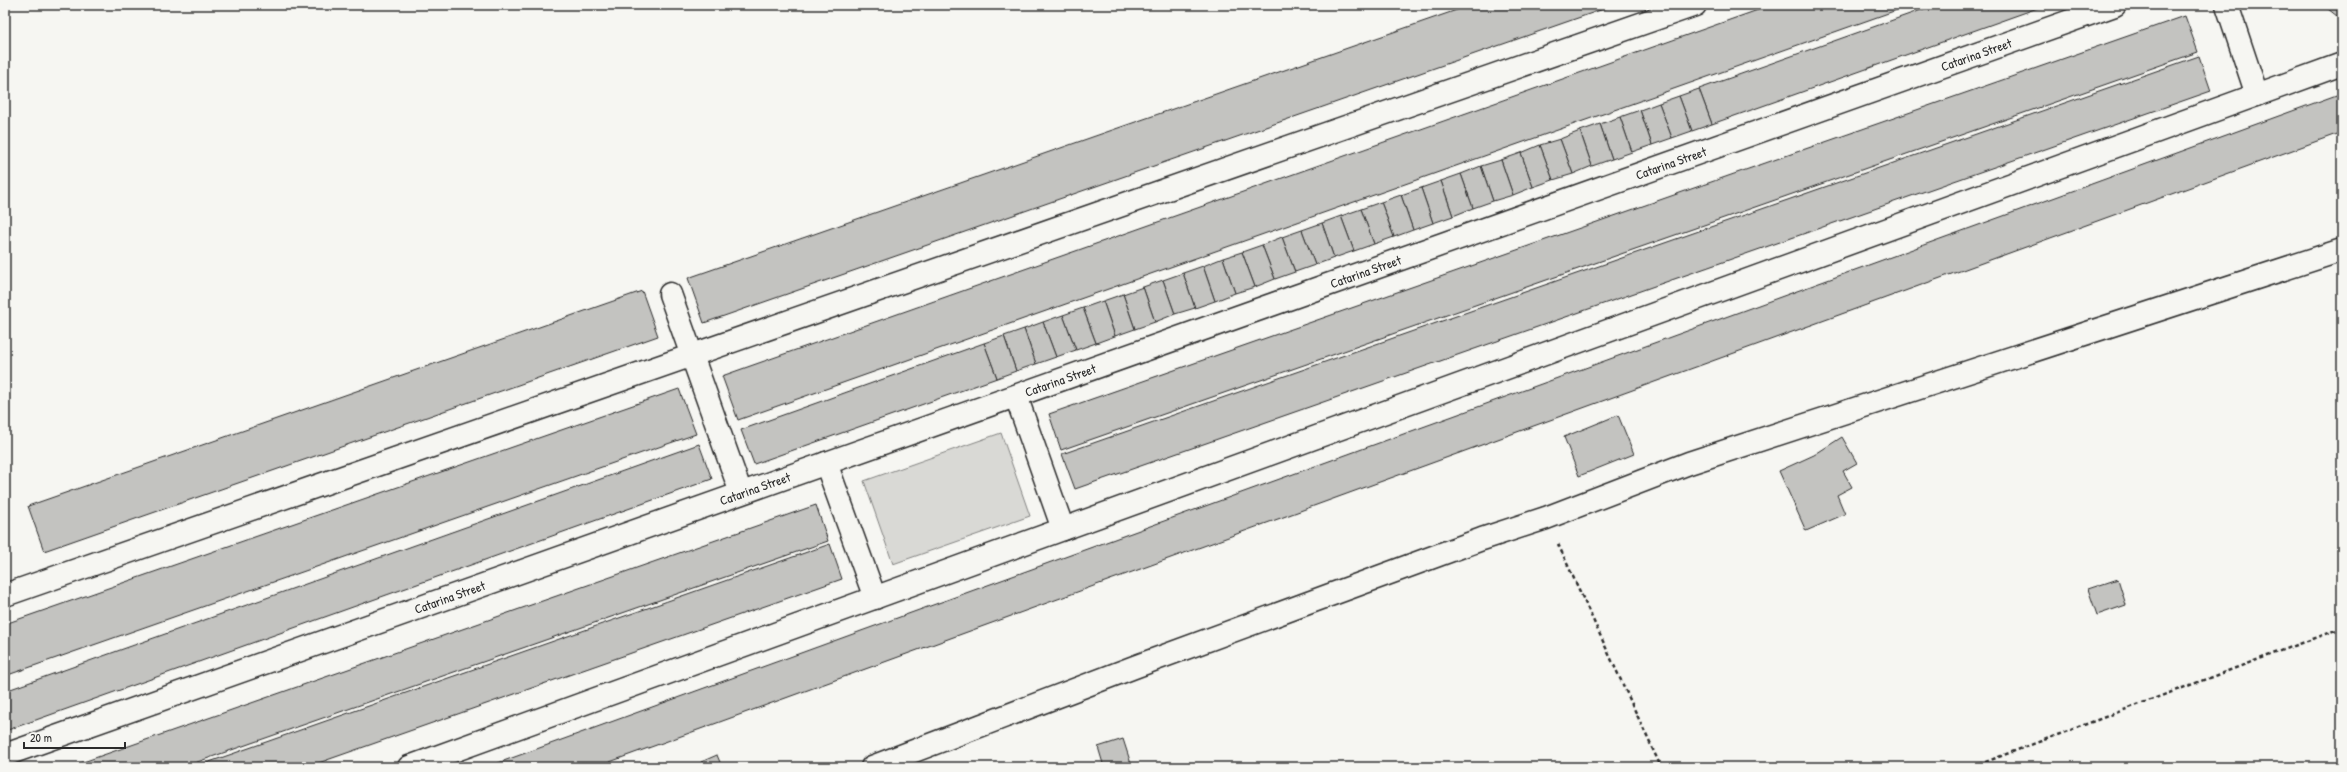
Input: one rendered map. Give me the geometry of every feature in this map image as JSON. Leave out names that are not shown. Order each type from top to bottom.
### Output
[{"type":"street","points":[[5,595],[1696,5]]},
{"type":"street","name":"Catarina Street","points":[[5,755],[2115,5]]},
{"type":"street","points":[[2227,5],[2258,95]]},
{"type":"street","points":[[409,767],[2342,64]]},
{"type":"street","points":[[872,767],[1152,661],[1546,518],[1690,463],[2342,250]]},
{"type":"street","points":[[670,294],[741,493]]},
{"type":"street","points":[[1016,396],[1063,529]]},
{"type":"street","points":[[826,463],[875,598]]},
{"type":"path","points":[[1546,518],[1661,767]]},
{"type":"path","points":[[1972,767],[2342,628]]},
{"type":"shaded area","points":[[1001,433],[1030,516],[893,564],[864,481]]},
{"type":"building","points":[[1471,5],[1615,5],[704,323],[688,278]]},
{"type":"building","points":[[1772,5],[1911,5],[738,420],[722,376]]},
{"type":"building","points":[[1935,5],[2046,5],[1712,124],[1699,89]]},
{"type":"building","points":[[2323,5],[2342,5],[2342,20]]},
{"type":"building","points":[[2185,16],[2198,52],[1061,450],[1049,414]]},
{"type":"building","points":[[2199,56],[2211,91],[1075,489],[1062,454]]},
{"type":"building","points":[[1699,89],[1712,124],[1692,131],[1679,96]]},
{"type":"building","points":[[2342,93],[2342,132],[596,767],[487,767]]},
{"type":"building","points":[[1679,96],[1692,131],[1672,138],[1659,103]]},
{"type":"building","points":[[1659,103],[1672,138],[1652,145],[1640,110]]},
{"type":"building","points":[[1640,110],[1652,145],[1632,152],[1620,117]]},
{"type":"building","points":[[1620,117],[1632,152],[1612,159],[1600,124]]},
{"type":"building","points":[[1600,124],[1612,159],[1592,166],[1580,131]]},
{"type":"building","points":[[1580,131],[1592,166],[1573,174],[1560,139]]},
{"type":"building","points":[[1560,139],[1573,174],[1553,180],[1540,145]]},
{"type":"building","points":[[1540,145],[1553,180],[1533,187],[1521,153]]},
{"type":"building","points":[[1521,153],[1533,187],[1513,195],[1501,160]]},
{"type":"building","points":[[1501,160],[1513,195],[1493,201],[1481,166]]},
{"type":"building","points":[[1481,166],[1493,201],[1473,208],[1461,174]]},
{"type":"building","points":[[1461,174],[1473,208],[1453,216],[1441,181]]},
{"type":"building","points":[[1441,181],[1453,216],[1433,223],[1421,188]]},
{"type":"building","points":[[1421,188],[1433,223],[1413,230],[1401,195]]},
{"type":"building","points":[[1401,195],[1413,230],[1394,237],[1381,202]]},
{"type":"building","points":[[1381,202],[1394,237],[1374,244],[1361,209]]},
{"type":"building","points":[[1361,209],[1374,244],[1354,251],[1341,216]]},
{"type":"building","points":[[1341,216],[1354,251],[1334,258],[1322,223]]},
{"type":"building","points":[[1322,223],[1334,258],[1315,265],[1302,230]]},
{"type":"building","points":[[1302,230],[1315,265],[1295,272],[1282,237]]},
{"type":"building","points":[[1282,237],[1295,272],[1275,279],[1262,245]]},
{"type":"building","points":[[1262,245],[1275,279],[1255,287],[1242,252]]},
{"type":"building","points":[[1242,252],[1255,287],[1235,293],[1223,258]]},
{"type":"building","points":[[1223,258],[1235,293],[1215,301],[1203,266]]},
{"type":"building","points":[[1203,266],[1215,301],[1195,308],[1183,273]]},
{"type":"building","points":[[1183,273],[1195,308],[1175,314],[1163,280]]},
{"type":"building","points":[[1163,280],[1175,314],[1155,322],[1143,287]]},
{"type":"building","points":[[1143,287],[1155,322],[1135,329],[1123,294]]},
{"type":"building","points":[[642,291],[658,336],[44,551],[28,506]]},
{"type":"building","points":[[1123,294],[1135,329],[1115,336],[1103,301]]},
{"type":"building","points":[[1103,301],[1115,336],[1096,343],[1083,308]]},
{"type":"building","points":[[1083,308],[1096,343],[1076,350],[1063,315]]},
{"type":"building","points":[[1063,315],[1076,350],[1056,357],[1043,322]]},
{"type":"building","points":[[1043,322],[1056,357],[1036,364],[1024,329]]},
{"type":"building","points":[[1024,329],[1036,364],[1016,371],[1004,336]]},
{"type":"building","points":[[1004,336],[1016,371],[997,378],[984,343]]},
{"type":"building","points":[[984,343],[997,378],[754,464],[741,430]]},
{"type":"building","points":[[679,389],[696,434],[5,676],[5,624]]},
{"type":"building","points":[[1618,415],[1634,454],[1579,476],[1564,437]]},
{"type":"building","points":[[1842,437],[1857,463],[1843,471],[1852,487],[1837,495],[1845,514],[1806,531],[1779,471],[1814,455]]},
{"type":"building","points":[[699,444],[712,479],[5,731],[5,691]]},
{"type":"building","points":[[816,505],[828,541],[183,767],[69,767]]},
{"type":"building","points":[[830,544],[842,579],[307,767],[195,767]]},
{"type":"building","points":[[2118,579],[2126,605],[2097,615],[2088,589]]},
{"type":"building","points":[[1123,739],[1132,767],[1104,767],[1098,747]]},
{"type":"building","points":[[717,755],[722,767],[703,767],[701,762]]}]
